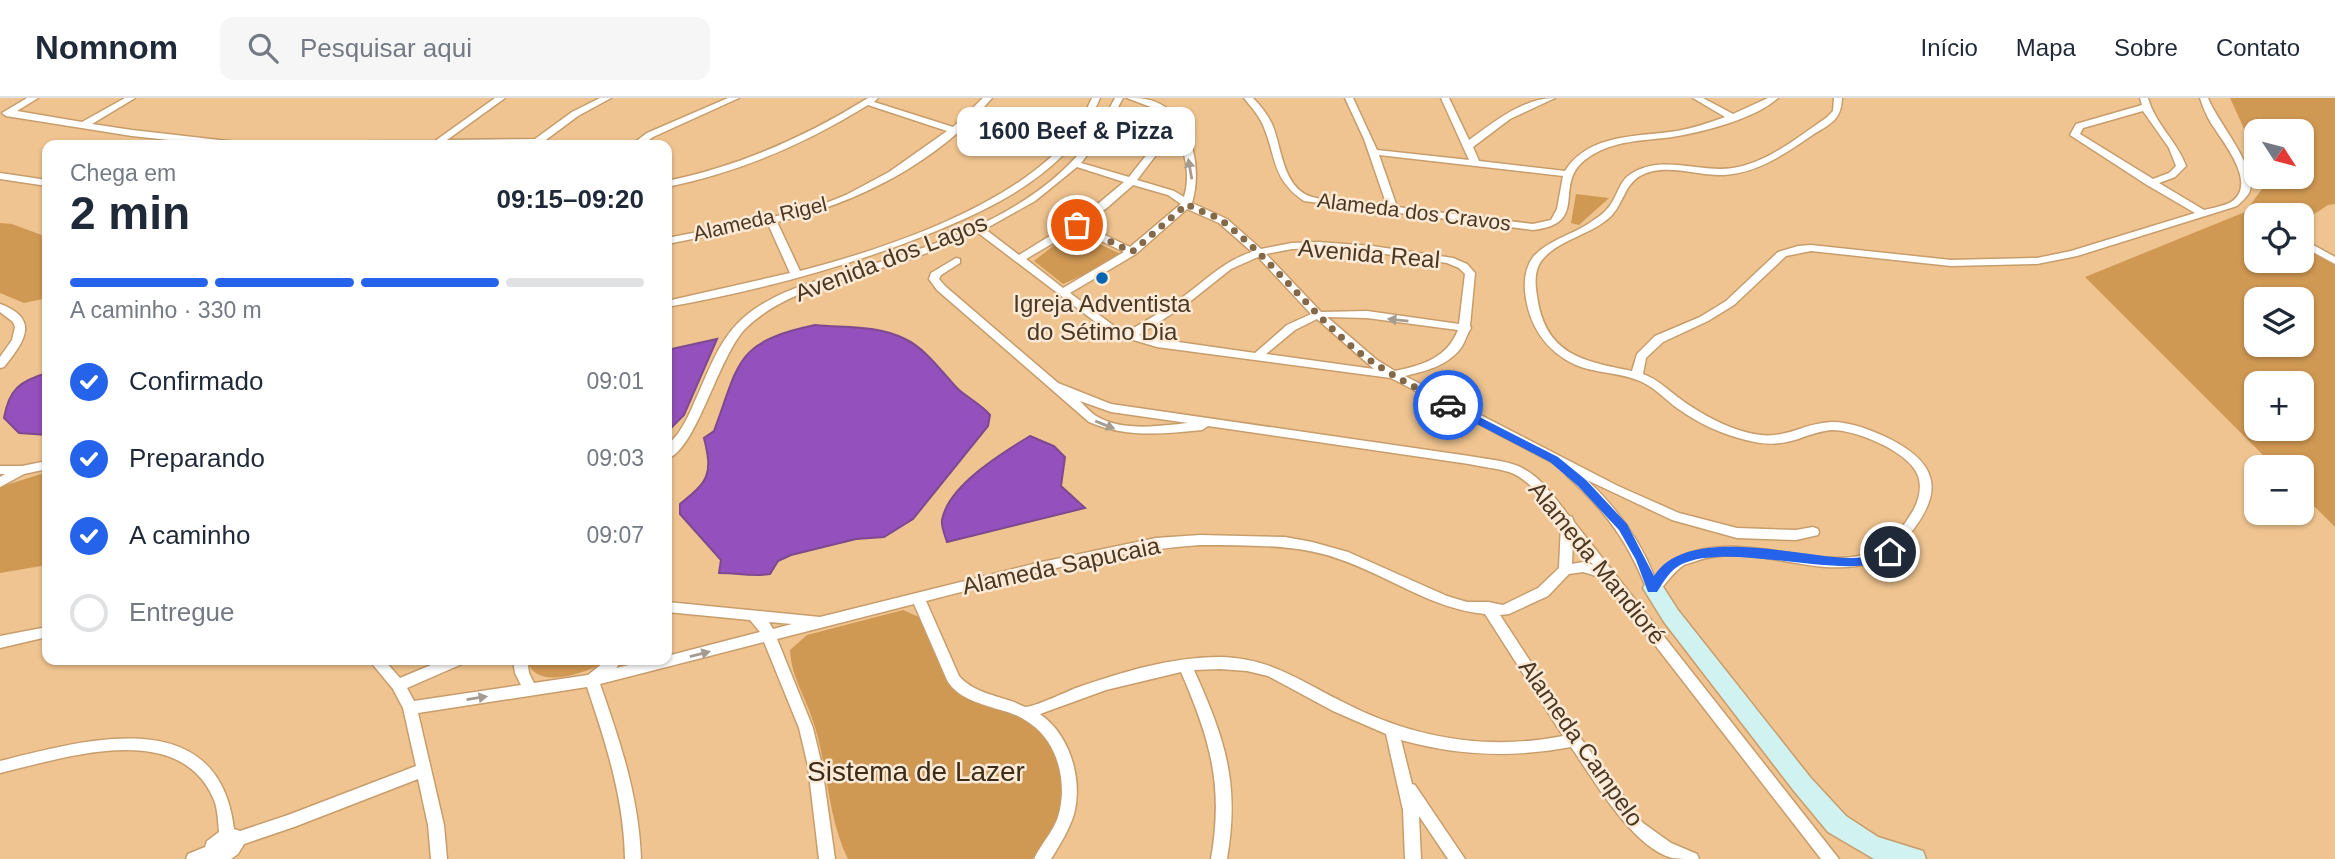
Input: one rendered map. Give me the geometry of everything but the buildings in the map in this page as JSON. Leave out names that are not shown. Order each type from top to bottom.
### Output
[{"type":"street","points":[[3,114],[34,98]]},
{"type":"street","points":[[83,125],[131,98]]},
{"type":"street","points":[[442,140],[501,98]]},
{"type":"street","points":[[539,140],[575,114],[607,98]]},
{"type":"street","points":[[643,140],[735,98]]},
{"type":"street","name":"Alameda Rigel","points":[[672,240],[809,211],[850,196],[907,163],[954,130],[988,98]]},
{"type":"street","points":[[672,303],[849,262],[899,244],[1004,195],[1056,156],[1072,140],[1085,123],[1096,98]]},
{"type":"street","name":"Avenida dos Lagos","points":[[672,449],[685,434],[701,405],[723,347],[744,323],[761,310],[807,289],[897,260],[979,229],[1043,191],[1075,164],[1102,130],[1119,98]]},
{"type":"street","points":[[1062,293],[1132,252],[1187,204],[1193,190],[1186,142],[1176,123],[1158,106],[1131,98]]},
{"type":"street","name":"Alameda dos Cravos","points":[[1248,98],[1266,115],[1283,176],[1291,189],[1307,199],[1544,227],[1557,221],[1563,209],[1568,174]]},
{"type":"street","points":[[1349,98],[1360,115],[1394,210]]},
{"type":"street","points":[[1445,98],[1476,164]]},
{"type":"street","points":[[1469,145],[1507,117],[1551,98]]},
{"type":"street","points":[[1697,98],[1731,117]]},
{"type":"street","points":[[1374,152],[1568,174],[1582,156],[1606,144],[1682,133],[1731,117],[1774,98]]},
{"type":"street","points":[[1653,588],[1663,572],[1676,561],[1706,552],[1774,553],[1851,563],[1876,559],[1890,552],[1904,537],[1926,492],[1923,471],[1909,456],[1875,438],[1843,426],[1825,426],[1785,441],[1743,436],[1691,412],[1653,383],[1637,376],[1588,366],[1568,357],[1553,345],[1539,325],[1532,300],[1531,277],[1536,260],[1607,215],[1625,185],[1636,175],[1664,168],[1727,172],[1754,166],[1833,117],[1838,108],[1838,98]]},
{"type":"street","points":[[1637,376],[1638,363],[1651,345],[1730,303],[1765,269],[1790,250],[1811,248],[1951,263],[2037,261],[2073,254],[2234,204],[2248,186],[2244,170],[2210,115],[2204,98]]},
{"type":"street","points":[[672,183],[755,161],[871,100],[954,130]]},
{"type":"street","points":[[2150,183],[2172,175],[2181,166],[2145,103],[2084,124],[2074,132],[2085,143],[2150,183],[2203,214]]},
{"type":"street","points":[[3,114],[198,140]]},
{"type":"street","points":[[1019,259],[1077,225],[1130,182],[1176,123]]},
{"type":"street","points":[[1075,164],[1171,193],[1223,221],[1260,253],[1328,325],[1355,349],[1421,391],[1624,495],[1711,529],[1764,536],[1813,532]]},
{"type":"street","points":[[0,176],[42,182]]},
{"type":"street","points":[[772,219],[797,276]]},
{"type":"street","points":[[1077,225],[1132,252]]},
{"type":"street","points":[[979,229],[1102,324],[1129,336],[1157,343],[1394,375]]},
{"type":"street","name":"Avenida Real","points":[[1129,336],[1182,303],[1235,262],[1286,247],[1315,245],[1458,263],[1471,273],[1466,328],[1461,341],[1449,356],[1423,370],[1394,375]]},
{"type":"street","points":[[2314,249],[2335,261]]},
{"type":"street","name":"Alameda Mandioré","points":[[956,261],[936,274],[934,279],[1084,413],[1106,426],[1133,432],[1172,423]]},
{"type":"street","points":[[0,307],[16,315],[22,322],[22,330],[19,341],[0,364]]},
{"type":"street","points":[[1301,322],[1328,325],[1348,314]]},
{"type":"street","points":[[1258,356],[1301,322],[1319,315],[1348,314],[1466,328]]},
{"type":"street","points":[[1421,322],[1461,341]]},
{"type":"street","points":[[1281,337],[1280,352],[1286,361]]},
{"type":"street","points":[[1345,369],[1353,362],[1355,349]]},
{"type":"street","points":[[1421,391],[1417,376],[1423,370]]},
{"type":"street","name":"Alameda Mandioré","points":[[1051,384],[1094,403],[1172,423],[1227,425],[1469,460],[1513,469],[1528,477],[1567,520],[1605,573],[1830,858]]},
{"type":"street","points":[[1084,413],[1094,403]]},
{"type":"street","name":"Avenida dos Lagos","points":[[672,443],[685,434]]},
{"type":"street","points":[[1554,459],[1606,506],[1630,537],[1653,588],[1671,616],[1801,784],[1837,824],[1869,845],[1890,854],[1914,859]]},
{"type":"street","points":[[0,470],[42,466]]},
{"type":"street","points":[[0,483],[22,470]]},
{"type":"street","points":[[1606,506],[1624,495]]},
{"type":"street","points":[[1567,520],[1565,570],[1583,567],[1605,573]]},
{"type":"street","name":"Alameda Sapucaia","points":[[672,661],[1110,551],[1156,543],[1200,540],[1285,542],[1312,547],[1343,555],[1434,597],[1467,607],[1504,610],[1544,592],[1565,570]]},
{"type":"street","points":[[918,599],[954,680],[960,687],[1026,713],[1048,729],[1056,740],[1065,763],[1069,785],[1067,810],[1055,839],[1042,859]]},
{"type":"street","name":"Alameda Campelo","points":[[1488,607],[1574,740],[1638,828],[1665,848],[1691,859]]},
{"type":"street","points":[[672,608],[830,622]]},
{"type":"street","points":[[754,616],[765,627],[806,728],[815,766],[827,859]]},
{"type":"street","points":[[0,642],[42,633]]},
{"type":"street","points":[[1026,713],[1073,695],[1185,666],[1223,663],[1262,668],[1295,681],[1335,706],[1392,732],[1438,744],[1476,749],[1541,748],[1574,740]]},
{"type":"street","points":[[380,665],[398,685],[410,708],[436,825],[439,859]]},
{"type":"street","points":[[398,685],[445,665]]},
{"type":"street","points":[[521,665],[530,690]]},
{"type":"street","points":[[610,665],[592,680],[626,782],[632,820],[633,859]]},
{"type":"street","name":"Alameda Sapucaia","points":[[410,708],[592,680],[654,665]]},
{"type":"street","points":[[1185,666],[1215,737],[1223,765],[1226,801],[1224,837],[1219,859]]},
{"type":"street","points":[[1392,732],[1406,785],[1413,859]]},
{"type":"street","points":[[0,767],[108,745],[138,743],[162,746],[183,753],[201,768],[214,784],[222,801],[231,846]]},
{"type":"street","points":[[194,859],[213,851],[216,842],[231,846],[423,770]]},
{"type":"street","points":[[1406,785],[1457,859]]},
{"type":"green space","points":[[2230,98],[2335,98],[2335,204],[2328,205],[2314,214],[2314,203],[2252,203],[2262,189],[2314,189],[2314,119],[2244,119],[2244,129]]},
{"type":"green space","points":[[1576,194],[1609,198],[1579,225],[1571,223]]},
{"type":"green space","points":[[2244,212],[2244,273],[2314,273],[2314,250],[2335,265],[2335,527],[2314,506],[2314,455],[2263,455],[2249,441],[2314,441],[2314,371],[2244,371],[2244,436],[2085,277]]},
{"type":"green space","points":[[0,223],[12,224],[42,235],[42,299],[24,303],[0,293]]},
{"type":"green space","points":[[1072,231],[1125,256],[1063,284],[1034,261]]},
{"type":"green space","points":[[42,474],[42,566],[0,573],[0,487]]},
{"type":"green space","name":"Sistema de Lazer","points":[[903,610],[919,617],[951,688],[1021,717],[1036,727],[1048,740],[1056,755],[1062,788],[1061,805],[1049,839],[1032,859],[848,859],[836,828],[815,727],[793,670],[790,650],[807,635]]},
{"type":"green space","points":[[530,665],[599,665],[564,677],[541,675],[532,670]]},
{"type":"shaded area","points":[[815,325],[884,331],[912,343],[933,361],[957,388],[990,415],[988,426],[913,519],[884,537],[856,539],[791,555],[778,561],[770,574],[719,573],[721,560],[680,514],[680,504],[703,483],[706,476],[708,460],[704,438],[714,431],[736,371],[744,358],[769,339]]},
{"type":"shaded area","points":[[717,339],[684,415],[672,427],[672,349]]},
{"type":"shaded area","points":[[42,375],[42,435],[19,433],[4,418],[13,393],[30,379]]},
{"type":"shaded area","points":[[1030,436],[1054,446],[1065,457],[1061,486],[1085,508],[947,542],[942,520],[954,495],[978,472]]},
{"type":"way so far","points":[[1077,225],[1132,252],[1187,204],[1217,218],[1260,253],[1328,325],[1355,349],[1373,363],[1448,405]]},
{"type":"place","name":"1600 Beef & Pizza","points":[[1077,225]]},
{"type":"place","name":"Igreja Adventista do Sétimo Dia","points":[[1102,278]]},
{"type":"route","points":[[1448,405],[1554,459],[1582,483],[1606,506],[1630,537],[1653,588],[1663,572],[1676,561],[1706,552],[1774,553],[1851,563],[1876,559],[1890,552]]}]
